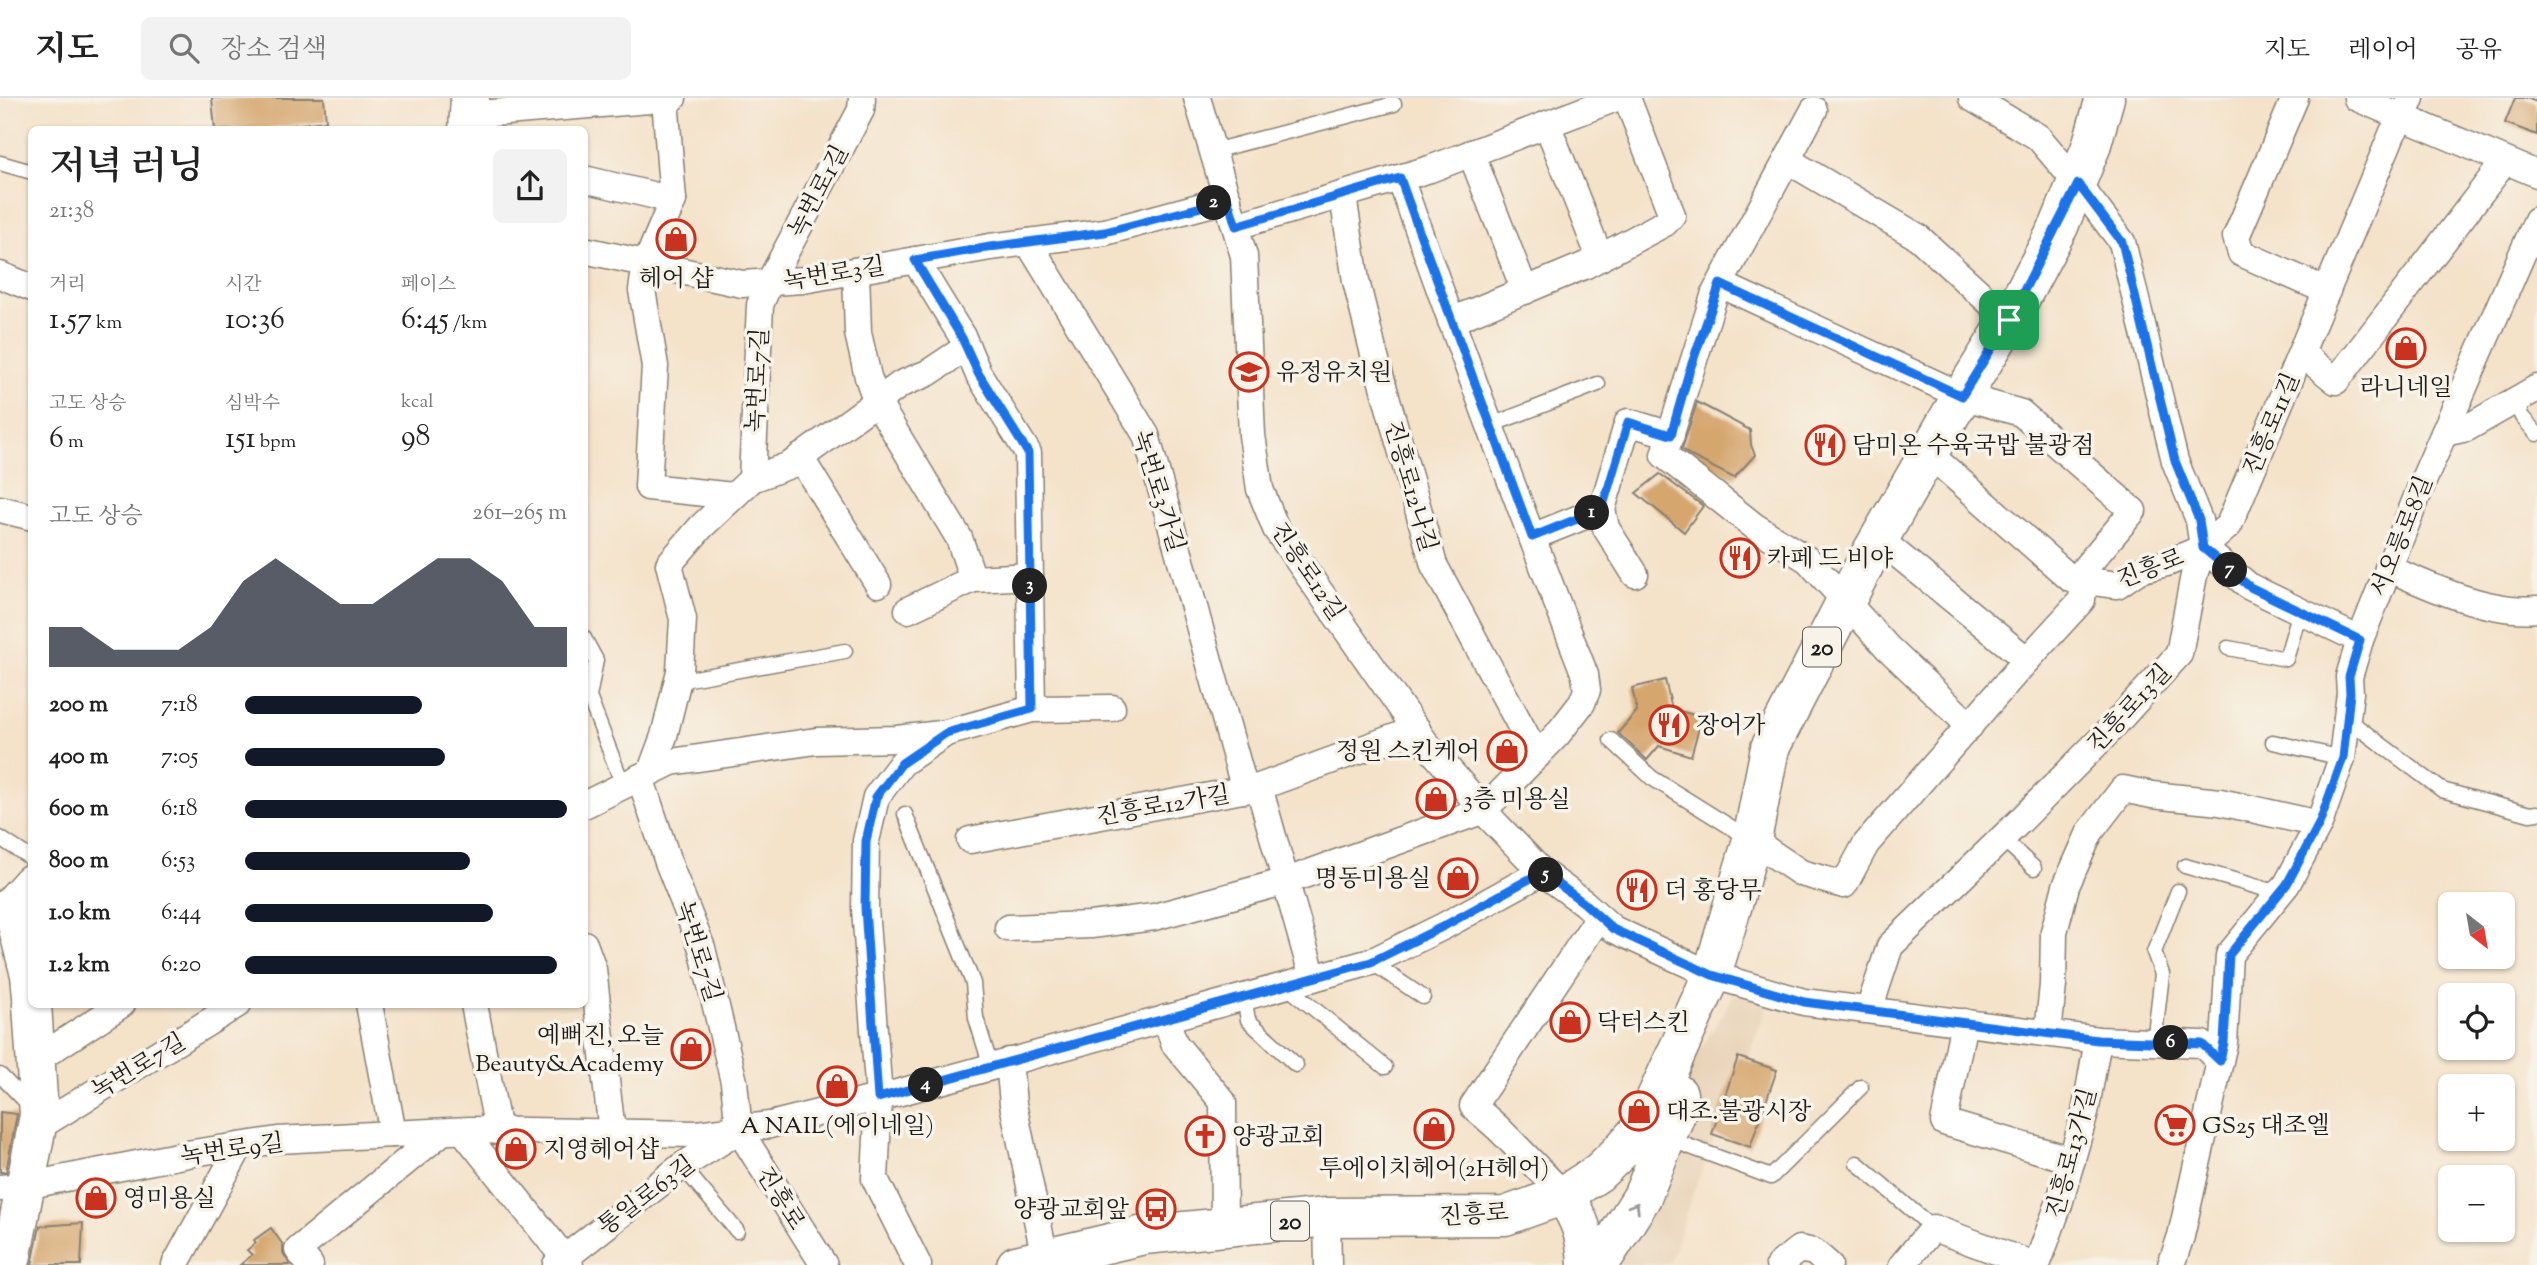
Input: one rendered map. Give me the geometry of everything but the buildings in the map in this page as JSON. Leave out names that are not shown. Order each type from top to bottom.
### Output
[{"type":"main road","name":"진흥로","points":[[1031,1262],[1105,1255],[1144,1235],[1224,1227],[1327,1217],[1504,1216],[1564,1195],[1598,1173],[1618,1154],[1643,1126],[1712,975],[1752,840],[1770,748],[1879,539],[2009,320],[2078,184],[2105,98]]},
{"type":"main road","points":[[28,887],[12,905],[28,969]]},
{"type":"main road","points":[[10,1265],[12,1187],[38,1121],[32,1008]]},
{"type":"main road","points":[[1599,1265],[1642,1197],[1666,1138],[1678,1103],[1676,1055]]},
{"type":"main road","points":[[1564,1195],[1578,1217],[1586,1240],[1587,1265]]},
{"type":"street","points":[[469,114],[673,98]]},
{"type":"street","name":"녹번로1길","points":[[769,283],[861,110],[862,98]]},
{"type":"street","name":"진흥로12길","points":[[1197,98],[1244,256],[1252,435],[1260,489],[1276,529],[1417,729],[1483,810],[1542,872],[1613,929],[1712,975]]},
{"type":"street","points":[[1236,226],[1400,178],[1616,98]]},
{"type":"street","points":[[1451,321],[1600,258],[1665,223],[1672,215],[1627,98]]},
{"type":"street","name":"진흥로","points":[[1972,98],[2038,137],[2122,242],[2175,461],[2199,520],[2203,548],[2167,563],[2139,570],[2118,585],[2085,581]]},
{"type":"street","points":[[2295,98],[2236,237],[2241,253],[2327,291]]},
{"type":"street","points":[[2357,98],[2407,108],[2505,161],[2537,174]]},
{"type":"street","points":[[666,99],[674,200],[646,264],[642,290],[655,366],[648,487],[743,487]]},
{"type":"street","name":"진흥로11길","points":[[2203,548],[2229,524],[2393,132],[2407,108]]},
{"type":"street","points":[[1815,110],[1720,284],[1664,455],[1754,526],[1808,560],[1888,648],[1970,726]]},
{"type":"street","points":[[1547,124],[1600,258]]},
{"type":"street","points":[[1471,153],[1525,291]]},
{"type":"street","points":[[1787,160],[1918,237],[2009,320]]},
{"type":"street","name":"진흥로11길","points":[[2301,353],[2336,381],[2505,161]]},
{"type":"street","points":[[1008,928],[1091,925],[1154,917],[1287,881],[1483,810],[1537,756],[1582,703],[1587,690],[1585,676],[1400,178]]},
{"type":"street","points":[[588,180],[674,200]]},
{"type":"street","name":"진흥로12나길","points":[[1343,196],[1356,281],[1374,354],[1434,565],[1537,756]]},
{"type":"street","name":"녹번로3길","points":[[588,251],[742,284],[769,283],[803,280],[1028,242],[1105,232],[1228,200]]},
{"type":"street","name":"서오릉로8길","points":[[2171,1265],[2224,1042],[2229,955],[2287,884],[2319,824],[2343,758],[2349,677],[2360,640],[2444,433],[2535,232]]},
{"type":"street","name":"녹번로3가길","points":[[1028,242],[1146,435],[1215,682],[1252,788]]},
{"type":"street","points":[[915,260],[967,347],[978,373],[1028,453],[1032,709]]},
{"type":"street","points":[[856,271],[859,333],[868,377],[877,402],[959,538],[973,579]]},
{"type":"street","points":[[0,275],[28,286]]},
{"type":"street","name":"녹번로7길","points":[[743,487],[760,305],[769,283]]},
{"type":"street","name":"진흥로","points":[[1720,284],[1962,396],[2021,413],[2133,511],[2085,569],[2082,600],[1866,844],[1844,885],[1801,873],[1752,840]]},
{"type":"street","points":[[638,778],[664,736],[678,681],[683,619],[669,564],[701,527],[743,487],[790,465],[901,384],[928,373],[967,347]]},
{"type":"street","points":[[2444,433],[2468,428],[2526,394]]},
{"type":"street","points":[[1635,574],[1606,528],[1602,509],[1628,422],[1671,435]]},
{"type":"street","points":[[1928,453],[2071,579],[2085,581]]},
{"type":"street","points":[[800,457],[878,584]]},
{"type":"street","points":[[0,509],[28,516]]},
{"type":"street","points":[[1532,537],[1602,509]]},
{"type":"street","points":[[1879,539],[2027,660]]},
{"type":"street","points":[[2203,548],[2250,587],[2360,640]]},
{"type":"street","name":"진흥로13길","points":[[1869,1010],[1891,946],[2105,736],[2179,654],[2194,575],[2203,548]]},
{"type":"street","points":[[2388,568],[2448,595],[2522,610],[2537,609]]},
{"type":"street","points":[[908,610],[973,579],[1030,576]]},
{"type":"street","points":[[588,803],[671,762],[816,741],[897,739],[946,733],[1032,709],[1112,708]]},
{"type":"street","points":[[1252,788],[1417,729]]},
{"type":"street","points":[[918,1265],[875,1179],[878,1098],[865,908],[866,841],[876,797],[902,763],[946,733]]},
{"type":"street","name":"녹번로7길","points":[[638,778],[702,948],[734,1082],[739,1130]]},
{"type":"street","name":"진흥로12가길","points":[[970,840],[1252,788],[1287,881],[1313,978]]},
{"type":"street","points":[[2048,1033],[2053,985],[2054,932],[2066,886],[2090,832],[2123,789],[2220,803],[2319,824]]},
{"type":"street","points":[[739,1130],[878,1098],[1371,962],[1444,926],[1542,872]]},
{"type":"street","points":[[1564,1195],[1473,1106],[1599,917]]},
{"type":"street","points":[[588,955],[593,969],[612,1132]]},
{"type":"street","points":[[1712,975],[1804,1002],[2098,1040],[2202,1044],[2220,1061]]},
{"type":"street","points":[[36,1060],[116,1008]]},
{"type":"street","name":"녹번로7길","points":[[38,1121],[231,1008]]},
{"type":"street","points":[[370,1008],[393,1134]]},
{"type":"street","points":[[475,1008],[498,1131]]},
{"type":"street","points":[[1166,1018],[1174,1043],[1223,1102],[1224,1227]]},
{"type":"street","points":[[1964,1021],[1944,1122],[2072,1160]]},
{"type":"street","name":"진흥로13가길","points":[[1933,1227],[2036,1265],[2085,1113],[2098,1040]]},
{"type":"street","points":[[1000,1064],[1013,1104],[1031,1262]]},
{"type":"street","name":"진흥로","points":[[739,1130],[824,1265]]},
{"type":"street","name":"녹번로9길","points":[[12,1187],[278,1140],[452,1131],[697,1133],[739,1130]]},
{"type":"street","name":"통일로63길","points":[[564,1263],[682,1166],[739,1130]]},
{"type":"street","points":[[304,1257],[452,1131],[564,1263]]},
{"type":"street","points":[[176,1265],[240,1146]]},
{"type":"street","points":[[1327,1217],[1328,1265]]},
{"type":"street","points":[[1902,1265],[1933,1227]]},
{"type":"street","points":[[1780,1265],[1799,1249],[1814,1252],[1829,1265]]},
{"type":"lane","points":[[1213,151],[1394,104]]},
{"type":"lane","points":[[0,163],[28,171]]},
{"type":"lane","points":[[1491,425],[1598,384]]},
{"type":"lane","points":[[2526,394],[2522,417],[2537,434]]},
{"type":"lane","points":[[2228,648],[2286,659],[2300,611]]},
{"type":"lane","name":"녹번로7길","points":[[588,645],[596,660],[589,697],[638,778]]},
{"type":"lane","points":[[678,681],[845,651]]},
{"type":"lane","points":[[2347,719],[2442,790],[2529,814],[2537,813]]},
{"type":"lane","points":[[1611,740],[1651,778],[1752,840]]},
{"type":"lane","points":[[2273,742],[2343,758]]},
{"type":"lane","points":[[905,814],[973,983],[976,1018],[1000,1064]]},
{"type":"lane","points":[[0,838],[28,856]]},
{"type":"lane","points":[[2003,839],[2034,868]]},
{"type":"lane","points":[[2185,866],[2279,893]]},
{"type":"lane","points":[[2154,1043],[2162,974],[2154,952],[2178,891]]},
{"type":"lane","points":[[1371,962],[1423,998]]},
{"type":"lane","points":[[1285,985],[1385,1067]]},
{"type":"lane","points":[[1244,997],[1248,1020],[1296,1065]]},
{"type":"lane","points":[[0,1075],[38,1121]]},
{"type":"lane","points":[[1666,1138],[1771,1177],[1861,1087]]},
{"type":"lane","name":"진흥로13가길","points":[[1857,1163],[1933,1227]]},
{"type":"lane","points":[[682,1166],[737,1231]]},
{"type":"shaded area","points":[[1734,995],[1770,1000],[1692,1195],[1669,1265],[1603,1265],[1666,1106]]},
{"type":"place","name":"헤어 샵","points":[[676,239]]},
{"type":"place","name":"라니네일","points":[[2406,348]]},
{"type":"place","name":"유정유치원","points":[[1249,372]]},
{"type":"place","name":"담미온 수육국밥 불광점","points":[[1825,445]]},
{"type":"place","name":"카페 드 비야","points":[[1740,558]]},
{"type":"place","name":"장어가","points":[[1669,725]]},
{"type":"place","name":"정원 스킨케어","points":[[1507,751]]},
{"type":"place","name":"3층 미용실","points":[[1436,799]]},
{"type":"place","name":"명동미용실","points":[[1458,878]]},
{"type":"place","name":"더 홍당무","points":[[1637,890]]},
{"type":"place","name":"닥터스킨","points":[[1570,1022]]},
{"type":"place","name":"예뻐진, 오늘 Beauty&Academy","points":[[691,1049]]},
{"type":"place","name":"A NAIL(에이네일)","points":[[837,1086]]},
{"type":"place","name":"대조.불광시장","points":[[1639,1111]]},
{"type":"place","name":"GS25 대조엘","points":[[2175,1125]]},
{"type":"place","name":"투에이치헤어(2H헤어)","points":[[1434,1129]]},
{"type":"place","name":"양광교회","points":[[1205,1136]]},
{"type":"place","name":"지영헤어샵","points":[[516,1149]]},
{"type":"place","name":"영미용실","points":[[96,1198]]},
{"type":"place","name":"양광교회앞","points":[[1156,1209]]},
{"type":"route","points":[[1400,178],[1532,537],[1602,509],[1628,422],[1671,435],[1689,372],[1720,284],[1962,396],[2009,320],[2078,184],[2122,242],[2175,461],[2199,520],[2203,548],[2250,587],[2360,640],[2349,677],[2350,693],[2343,758],[2319,824],[2287,884],[2229,955],[2224,1042],[2220,1061],[2202,1044],[2098,1040],[1804,1002],[1712,975],[1613,929],[1584,903],[1542,872],[1444,926],[1371,962],[878,1098],[865,908],[866,841],[876,797],[902,763],[946,733],[1032,709],[1028,453],[978,373],[962,338],[915,260],[1105,232],[1228,200],[1236,226],[1400,178]]}]
